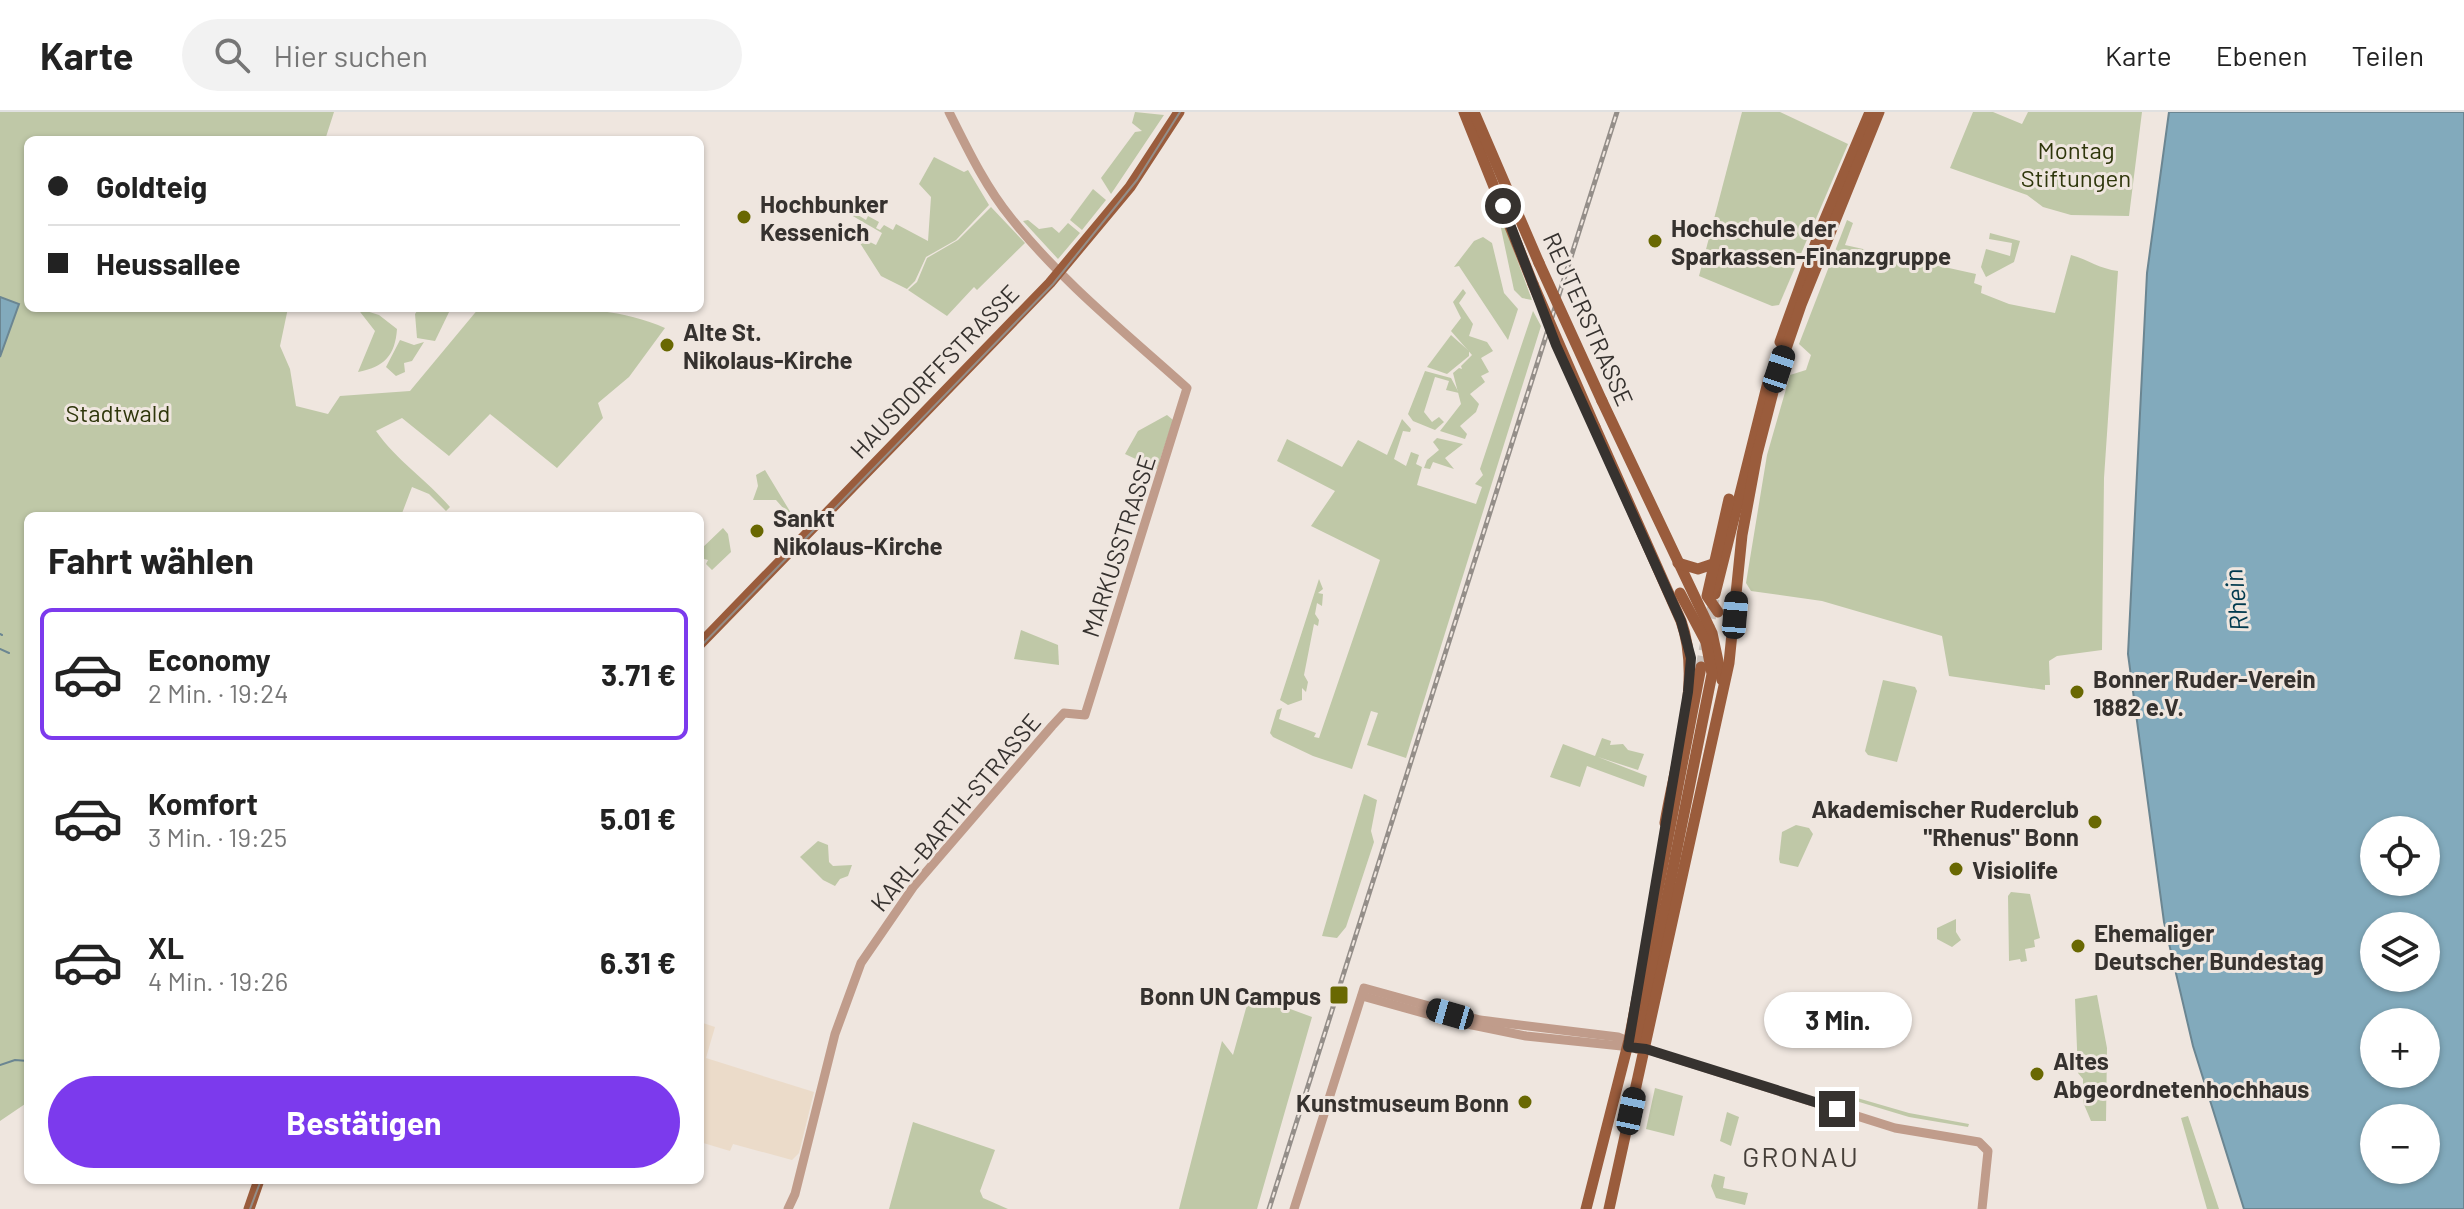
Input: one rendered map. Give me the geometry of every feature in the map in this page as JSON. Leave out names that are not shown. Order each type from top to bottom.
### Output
[{"type":"main road","name":"HAUSDORFFSTRASSE","points":[[704,640],[974,365],[1061,271],[1130,187],[1179,112]]},
{"type":"main road","points":[[1715,594],[1745,462],[1774,362],[1820,231],[1870,112]]},
{"type":"main road","points":[[1586,1209],[1635,1046],[1729,663],[1738,573],[1757,454],[1779,369],[1816,266],[1879,112]]},
{"type":"main road","name":"REUTERSTRASSE","points":[[1471,113],[1701,609],[1718,649],[1723,685]]},
{"type":"main road","name":"REUTERSTRASSE","points":[[1471,113],[1533,284],[1684,630],[1691,658],[1660,871]]},
{"type":"main road","points":[[1718,612],[1707,596],[1713,564],[1755,399],[1774,362]]},
{"type":"main road","points":[[1678,563],[1698,569],[1713,564]]},
{"type":"main road","points":[[1660,574],[1701,609],[1718,612],[1736,597]]},
{"type":"main road","points":[[1672,892],[1712,674],[1706,642],[1680,593]]},
{"type":"main road","points":[[1672,892],[1665,885],[1701,667]]},
{"type":"main road","points":[[1609,1209],[1660,871],[1677,803]]},
{"type":"main road","points":[[249,1209],[258,1184]]},
{"type":"street","points":[[949,112],[998,200],[1061,271]]},
{"type":"street","name":"MARKUSSTRASSE","points":[[1061,271],[1187,388],[1085,715],[1064,713]]},
{"type":"street","name":"KARL-BARTH-STRASSE","points":[[788,1209],[798,1183],[835,1034],[861,963],[914,886],[1064,713]]},
{"type":"street","points":[[1294,1209],[1363,992],[1480,1020],[1635,1046],[1895,1128],[1984,1145],[1988,1151],[1982,1209]]},
{"type":"shaded area","points":[[704,1023],[715,1027],[706,1058],[814,1092],[799,1153],[792,1160],[733,1144],[730,1151],[704,1143]]},
{"type":"green space","name":"Stadtwald","points":[[0,112],[334,112],[326,136],[24,136],[24,312],[287,312],[280,346],[290,369],[296,406],[328,414],[340,396],[410,391],[476,312],[605,312],[665,328],[629,377],[598,403],[603,418],[557,468],[490,414],[449,456],[402,418],[376,431],[450,507],[446,511],[429,494],[412,487],[403,512],[24,512],[24,1105],[0,1121],[0,357],[19,305],[0,297]]},
{"type":"green space","points":[[1135,112],[1164,115],[1111,194],[1101,178],[1135,132],[1142,131],[1132,123]]},
{"type":"green space","points":[[1742,112],[1780,112],[1848,144],[1779,305],[1772,306],[1699,276]]},
{"type":"green space","name":"Montag Stiftungen","points":[[1973,112],[1993,112],[2022,124],[2028,112],[2142,112],[2129,216],[2071,215],[2043,207],[2027,195],[1950,168]]},
{"type":"green space","points":[[934,157],[964,172],[968,170],[989,205],[956,240],[926,257],[915,281],[907,289],[881,276],[858,240],[862,238],[876,245],[882,233],[851,215],[853,212],[866,220],[868,216],[879,222],[876,228],[880,230],[884,225],[893,230],[896,224],[928,241],[931,197],[919,184]]},
{"type":"green space","points":[[1093,189],[1106,200],[1082,230],[1070,220]]},
{"type":"green space","points":[[1495,200],[1532,300],[1522,298],[1514,290]]},
{"type":"green space","points":[[991,207],[1025,243],[977,290],[974,287],[947,316],[908,290],[917,282],[927,258],[958,240]]},
{"type":"green space","points":[[1028,220],[1039,229],[1052,227],[1059,233],[1068,223],[1080,233],[1058,259],[1023,221]]},
{"type":"green space","points":[[1847,220],[1853,223],[1845,245],[1976,274],[1974,283],[1982,286],[1981,293],[2009,304],[2055,313],[2071,255],[2118,271],[2104,478],[2102,650],[2057,656],[2049,661],[2050,685],[2045,685],[2045,690],[1949,676],[1942,636],[1822,601],[1751,591],[1746,583],[1767,455],[1790,375],[1806,370],[1811,355],[1799,344]]},
{"type":"green space","points":[[1990,233],[2020,241],[2014,262],[1986,277],[1981,267],[1986,249],[2010,256],[2012,243],[1989,239]]},
{"type":"green space","points":[[1483,237],[1492,243],[1504,293],[1518,309],[1508,340],[1459,266],[1454,267],[1474,241]]},
{"type":"green space","points":[[1463,289],[1466,293],[1459,303],[1473,324],[1469,336],[1487,342],[1493,351],[1481,358],[1489,372],[1481,376],[1485,382],[1470,394],[1479,404],[1476,412],[1460,426],[1467,434],[1465,439],[1440,431],[1461,404],[1453,373],[1462,369],[1461,366],[1472,355],[1451,331],[1461,318],[1453,302]]},
{"type":"green space","points":[[1533,311],[1541,326],[1406,758],[1367,745],[1378,713],[1371,711],[1352,769],[1313,756],[1273,737],[1270,733],[1277,710],[1282,708],[1279,719],[1316,733],[1314,737],[1319,738],[1380,560],[1311,526],[1335,491],[1277,461],[1287,439],[1342,467],[1358,440],[1387,455],[1402,419],[1411,429],[1410,432],[1403,431],[1394,459],[1406,466],[1411,452],[1419,455],[1416,464],[1422,467],[1417,485],[1476,504],[1482,487],[1475,484],[1483,475],[1480,469]]},
{"type":"green space","points":[[360,312],[379,315],[397,329],[394,346],[386,359],[375,367],[358,372],[375,331]]},
{"type":"green space","points":[[449,312],[435,341],[417,338],[415,314]]},
{"type":"green space","points":[[1451,335],[1469,351],[1469,356],[1447,374],[1427,367]]},
{"type":"green space","points":[[400,340],[414,345],[424,342],[412,361],[404,363],[405,372],[396,376],[386,367]]},
{"type":"green space","points":[[1425,371],[1451,378],[1459,393],[1446,390],[1449,381],[1435,377],[1424,412],[1432,422],[1439,417],[1444,422],[1435,430],[1413,421],[1408,414]]},
{"type":"green space","points":[[1167,415],[1173,420],[1157,469],[1125,454],[1138,431]]},
{"type":"green space","points":[[1437,438],[1463,444],[1445,458],[1454,469],[1433,462],[1430,469],[1424,468],[1427,460],[1439,450],[1433,442]]},
{"type":"green space","points":[[765,470],[797,523],[788,520],[791,517],[776,500],[753,500],[758,486],[756,475]]},
{"type":"green space","points":[[723,528],[728,534],[731,552],[712,570],[706,564],[708,560],[704,559],[704,546]]},
{"type":"green space","points":[[1319,579],[1323,589],[1318,593],[1323,594],[1322,606],[1317,603],[1315,614],[1319,620],[1318,626],[1314,624],[1304,675],[1308,682],[1306,692],[1302,688],[1302,700],[1288,705],[1280,700]]},
{"type":"green space","points":[[1021,630],[1058,645],[1059,665],[1014,659]]},
{"type":"green space","points":[[1883,680],[1915,687],[1917,691],[1897,762],[1868,755],[1865,751]]},
{"type":"green space","points":[[1602,738],[1611,741],[1610,745],[1623,744],[1628,750],[1644,754],[1638,770],[1598,757],[1647,776],[1644,787],[1587,766],[1580,787],[1550,777],[1563,744],[1595,756]]},
{"type":"green space","points":[[1364,794],[1377,800],[1371,831],[1374,842],[1346,927],[1337,938],[1322,936]]},
{"type":"green space","points":[[1796,825],[1809,828],[1813,834],[1798,867],[1780,863],[1779,859],[1782,832]]},
{"type":"green space","points":[[818,841],[828,845],[829,862],[833,866],[852,865],[848,876],[840,879],[835,886],[823,880],[800,857]]},
{"type":"green space","points":[[2011,892],[2030,894],[2040,938],[2034,940],[2035,947],[2025,949],[2027,961],[2009,961],[2008,896]]},
{"type":"green space","points":[[1956,919],[1956,932],[1961,940],[1952,947],[1937,939],[1937,928]]},
{"type":"green space","points":[[1250,994],[1312,1017],[1257,1209],[1179,1209],[1222,1041],[1233,1055]]},
{"type":"green space","points":[[2097,995],[2107,1048],[2106,1121],[2091,1121],[2083,1102],[2083,1079],[2078,1073],[2075,999]]},
{"type":"green space","points":[[1655,1088],[1683,1096],[1674,1136],[1646,1129]]},
{"type":"green space","points":[[1847,1095],[1909,1113],[1969,1124],[1968,1127],[1909,1117],[1846,1098]]},
{"type":"green space","points":[[1727,1112],[1739,1117],[1731,1146],[1720,1141]]},
{"type":"green space","points":[[2188,1116],[2219,1209],[2207,1209],[2181,1118]]},
{"type":"green space","points":[[913,1122],[995,1150],[980,1191],[983,1198],[1008,1209],[889,1209]]},
{"type":"green space","points":[[1714,1174],[1725,1177],[1723,1188],[1748,1193],[1745,1205],[1716,1198],[1711,1186]]},
{"type":"water","name":"Rhein","points":[[2169,112],[2464,112],[2464,1209],[2244,1209],[2193,1046],[2164,922],[2128,654],[2147,273]]},
{"type":"water","points":[[0,297],[19,304],[0,357]]},
{"type":"waterway","points":[[0,649],[9,653]]},
{"type":"waterway","points":[[0,1065],[24,1061]]},
{"type":"tunnel","points":[[1701,667],[1714,599]]},
{"type":"tram line","points":[[704,643],[1053,284],[1137,180],[1180,112]]},
{"type":"tram line","points":[[250,1209],[259,1184]]},
{"type":"railway","points":[[1269,1209],[1617,112]]},
{"type":"place","name":"Hochbunker Kessenich","points":[[744,217]]},
{"type":"place","name":"Hochschule der Sparkassen-Finanzgruppe","points":[[1655,241]]},
{"type":"place","name":"Alte St. Nikolaus-Kirche","points":[[667,345]]},
{"type":"place","name":"Sankt Nikolaus-Kirche","points":[[757,531]]},
{"type":"place","name":"Bonner Ruder-Verein 1882 e.V.","points":[[2077,692]]},
{"type":"place","name":"Akademischer Ruderclub \"Rhenus\" Bonn","points":[[2095,822]]},
{"type":"place","name":"Visiolife","points":[[1956,869]]},
{"type":"place","name":"Ehemaliger Deutscher Bundestag","points":[[2078,946]]},
{"type":"place","name":"Bonn UN Campus","points":[[1339,995]]},
{"type":"place","name":"Altes Abgeordnetenhochhaus","points":[[2037,1074]]},
{"type":"place","name":"Kunstmuseum Bonn","points":[[1525,1102]]},
{"type":"district","name":"GRONAU","points":[[1801,1156]]},
{"type":"route","points":[[1503,206],[1556,345],[1681,621],[1689,650],[1688,692],[1628,1047],[1646,1049],[1837,1109]]}]
